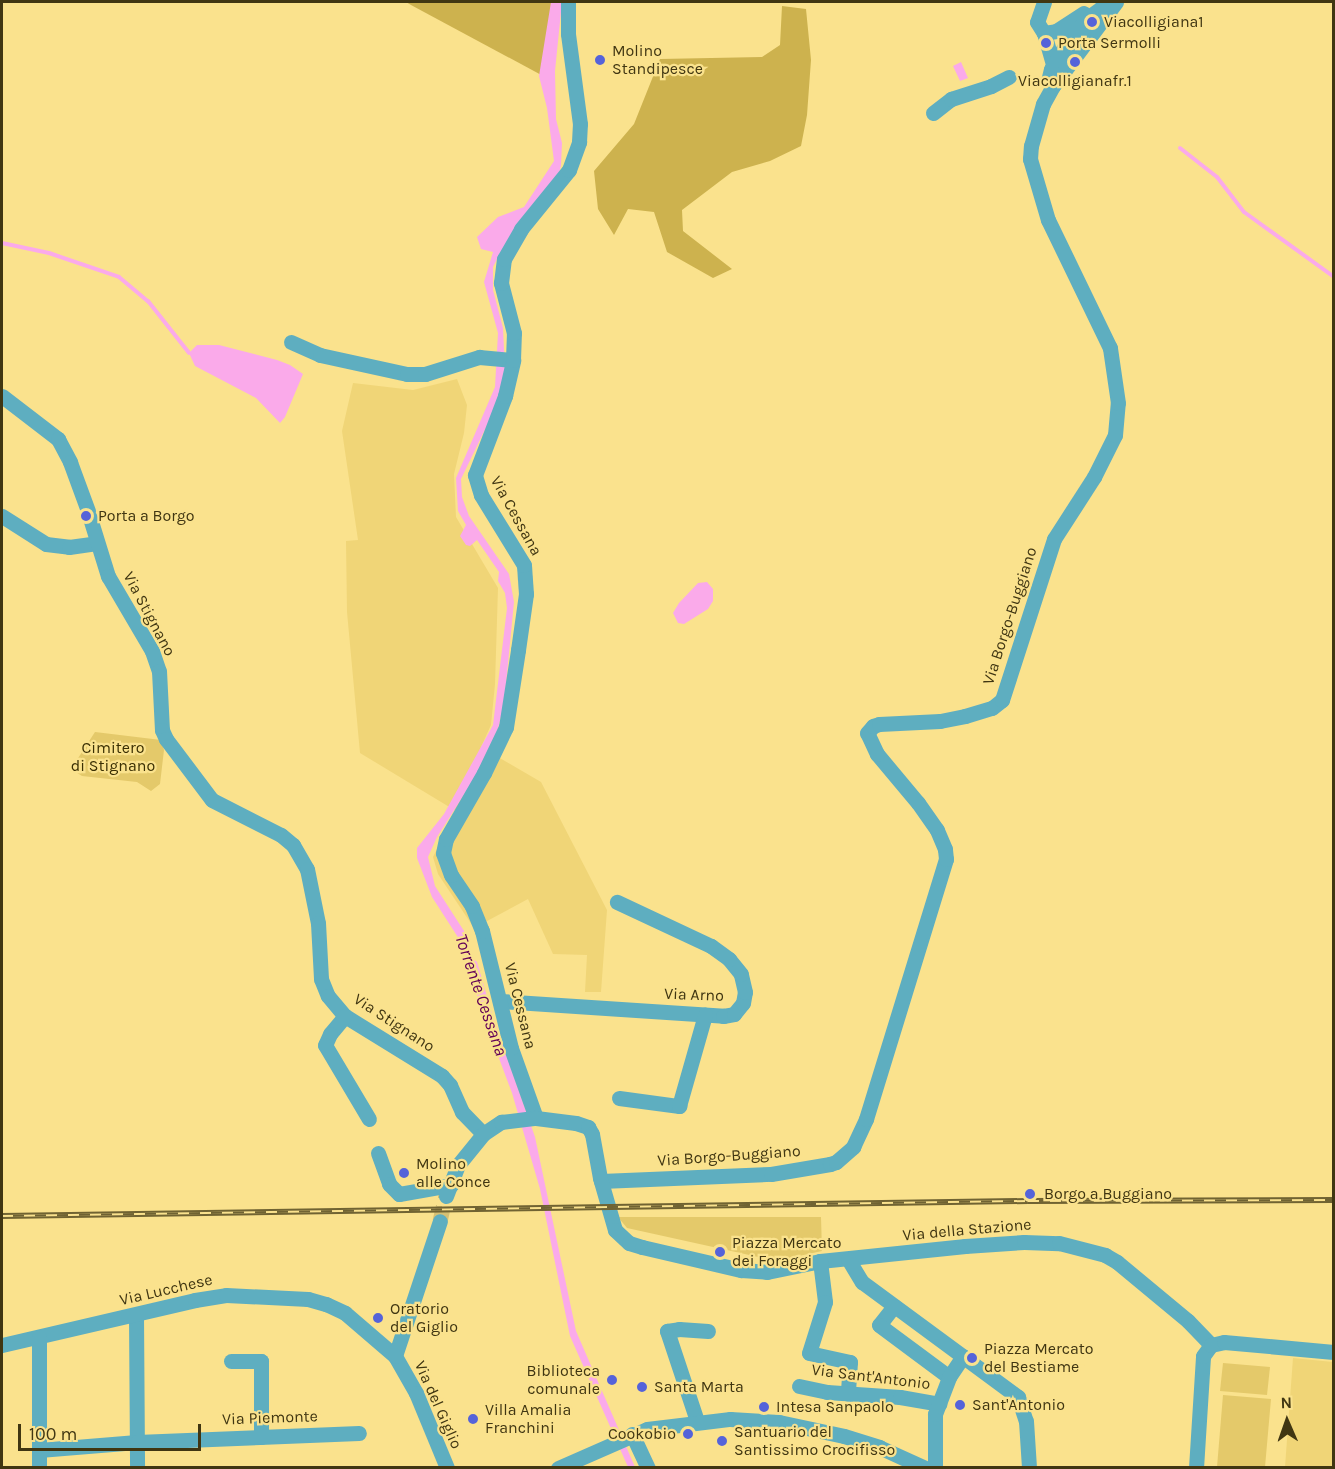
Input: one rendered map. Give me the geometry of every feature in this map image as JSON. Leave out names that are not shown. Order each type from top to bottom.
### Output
[{"type":"street","name":"Via Cessana","points":[[536,1118],[511,1048],[476,915],[451,875],[443,853],[446,839],[484,773],[506,728],[525,604],[526,576],[521,556],[481,495],[476,480],[480,459],[508,385],[513,360],[514,333],[501,283],[503,263],[521,229],[569,170],[579,141],[580,124],[568,34],[568,2]]},
{"type":"street","points":[[1044,2],[1037,22],[1044,33],[1053,64]]},
{"type":"street","points":[[1044,33],[1071,27],[1102,6]]},
{"type":"street","points":[[1071,27],[1053,64],[1048,81],[1053,86],[1102,6]]},
{"type":"street","points":[[933,113],[951,99],[991,86],[1009,77]]},
{"type":"street","name":"Via Borgo-Buggiano","points":[[601,1182],[771,1173],[821,1166],[836,1162],[852,1147],[866,1119],[946,859],[945,849],[937,830],[918,803],[876,754],[867,733],[873,726],[879,724],[931,722],[965,716],[992,708],[1002,700],[1014,669],[1047,555],[1115,435],[1118,403],[1110,348],[1052,230],[1032,168],[1031,146],[1043,104],[1053,86]]},
{"type":"street","points":[[291,342],[320,355],[407,374],[425,374],[472,358],[491,356],[513,360]]},
{"type":"street","name":"Via Stignano","points":[[2,396],[58,439],[70,462],[108,576],[152,651],[159,671],[162,730],[166,739],[212,800],[281,835],[293,845],[307,869],[318,923],[321,979],[328,996],[345,1016],[442,1076],[450,1084],[462,1112],[483,1134]]},
{"type":"street","points":[[2,516],[46,544],[69,547],[97,543]]},
{"type":"street","name":"Via Arno","points":[[500,1001],[705,1015],[734,1014],[743,1003],[744,981],[735,966],[711,946],[617,902]]},
{"type":"street","points":[[619,1098],[679,1106],[705,1015]]},
{"type":"street","points":[[345,1016],[330,1034],[325,1045],[369,1119]]},
{"type":"street","points":[[378,1153],[389,1184],[399,1194],[449,1190],[458,1165],[483,1134],[501,1122],[536,1118]]},
{"type":"street","name":"Via della Stazione","points":[[536,1118],[588,1127],[592,1134],[612,1224],[620,1236],[629,1243],[709,1263],[761,1272],[834,1260],[1016,1242],[1043,1242],[1076,1247],[1104,1255],[1117,1262],[1188,1322],[1211,1345]]},
{"type":"street","name":"Via del Giglio","points":[[440,1221],[395,1356],[416,1393],[447,1467]]},
{"type":"street","points":[[848,1394],[850,1362],[809,1353],[825,1302],[834,1260],[1018,1397],[1026,1421],[1029,1467]]},
{"type":"street","name":"Via Lucchese","points":[[2,1346],[195,1300],[226,1295],[308,1299],[326,1304],[345,1313],[395,1356]]},
{"type":"street","points":[[894,1306],[879,1325],[949,1377]]},
{"type":"street","points":[[136,1315],[137,1467]]},
{"type":"street","points":[[697,1421],[667,1331],[679,1329],[708,1331]]},
{"type":"street","points":[[39,1337],[39,1467]]},
{"type":"street","points":[[1196,1467],[1203,1356],[1211,1345],[1224,1342],[1334,1352]]},
{"type":"street","points":[[935,1467],[935,1414],[949,1377],[963,1356]]},
{"type":"street","points":[[231,1361],[261,1361],[261,1437]]},
{"type":"street","name":"Via Sant'Antonio","points":[[799,1386],[848,1394],[900,1397],[939,1404]]},
{"type":"street","points":[[558,1467],[632,1434],[654,1427],[697,1421],[753,1419],[844,1436],[903,1462],[925,1467]]},
{"type":"street","name":"Via Piemonte","points":[[39,1450],[137,1442],[359,1432]]},
{"type":"street","points":[[632,1434],[648,1467]]},
{"type":"shaded area","points":[[406,2],[557,2],[545,77],[411,5]]},
{"type":"shaded area","points":[[782,6],[806,9],[811,60],[807,115],[801,146],[770,161],[732,172],[682,210],[683,231],[732,269],[713,278],[667,252],[654,212],[628,209],[614,235],[598,209],[594,171],[634,124],[660,59],[762,57],[780,45]]},
{"type":"shaded area","points":[[457,379],[467,405],[464,433],[454,474],[456,517],[498,588],[495,684],[491,725],[481,747],[541,782],[607,910],[601,992],[585,992],[587,955],[553,954],[528,899],[474,928],[438,874],[433,857],[456,811],[360,753],[347,612],[346,541],[358,540],[342,431],[353,383],[413,390]]},
{"type":"shaded area","points":[[1293,1358],[1333,1362],[1333,1467],[1285,1467]]},
{"type":"green space","name":"Cimitero di Stignano","points":[[95,732],[161,740],[164,750],[160,784],[151,791],[137,782],[82,776],[71,769]]},
{"type":"green space","points":[[618,1217],[821,1217],[822,1251],[776,1261],[627,1228]]},
{"type":"green space","points":[[1223,1363],[1270,1367],[1267,1395],[1220,1391]]},
{"type":"green space","points":[[1223,1395],[1271,1399],[1265,1467],[1217,1467]]},
{"type":"water","name":"Torrente Cessana","points":[[551,2],[562,2],[555,71],[556,119],[562,143],[561,165],[559,174],[500,253],[493,267],[493,290],[503,328],[505,370],[492,415],[461,479],[462,497],[469,516],[509,574],[514,602],[504,704],[498,729],[474,779],[437,837],[428,857],[435,886],[464,931],[472,958],[477,962],[492,1014],[535,1137],[576,1331],[635,1467],[628,1467],[570,1336],[540,1189],[512,1093],[484,1018],[461,942],[432,897],[417,858],[417,848],[444,814],[493,725],[507,608],[505,593],[498,581],[499,572],[477,540],[470,546],[466,545],[460,536],[466,525],[458,511],[456,478],[495,387],[498,333],[484,282],[493,252],[481,249],[477,237],[498,217],[524,207],[554,161],[547,108],[539,76]]},
{"type":"water","points":[[961,62],[968,78],[960,81],[953,66]]},
{"type":"water","points":[[197,345],[219,345],[277,360],[303,374],[285,417],[280,423],[256,398],[195,366],[189,353]]},
{"type":"water","points":[[707,582],[713,589],[713,601],[708,609],[684,624],[678,623],[673,613],[679,603],[698,583]]},
{"type":"waterway","points":[[1180,148],[1217,177],[1244,212],[1334,277]]},
{"type":"waterway","points":[[2,243],[49,253],[119,277],[148,301],[189,353]]},
{"type":"tunnel","points":[[440,1221],[446,1196]]},
{"type":"railway","points":[[2,1216],[1028,1201],[1334,1200]]},
{"type":"place","name":"Viacolligiana1","points":[[1092,22]]},
{"type":"place","name":"Porta Sermolli","points":[[1046,43]]},
{"type":"place","name":"Molino Standipesce","points":[[600,60]]},
{"type":"place","name":"Viacolligianafr.1","points":[[1075,62]]},
{"type":"place","name":"Porta a Borgo","points":[[86,516]]},
{"type":"place","name":"Molino alle Conce","points":[[404,1173]]},
{"type":"place","name":"Borgo a Buggiano","points":[[1030,1194]]},
{"type":"place","name":"Piazza Mercato dei Foraggi","points":[[720,1252]]},
{"type":"place","name":"Oratorio del Giglio","points":[[378,1318]]},
{"type":"place","name":"Piazza Mercato del Bestiame","points":[[972,1358]]},
{"type":"place","name":"Biblioteca comunale","points":[[612,1380]]},
{"type":"place","name":"Santa Marta","points":[[642,1387]]},
{"type":"place","name":"Sant'Antonio","points":[[960,1405]]},
{"type":"place","name":"Intesa Sanpaolo","points":[[764,1407]]},
{"type":"place","name":"Villa Amalia Franchini","points":[[473,1419]]},
{"type":"place","name":"Cookobio","points":[[688,1434]]},
{"type":"place","name":"Santuario del Santissimo Crocifisso","points":[[722,1441]]}]
